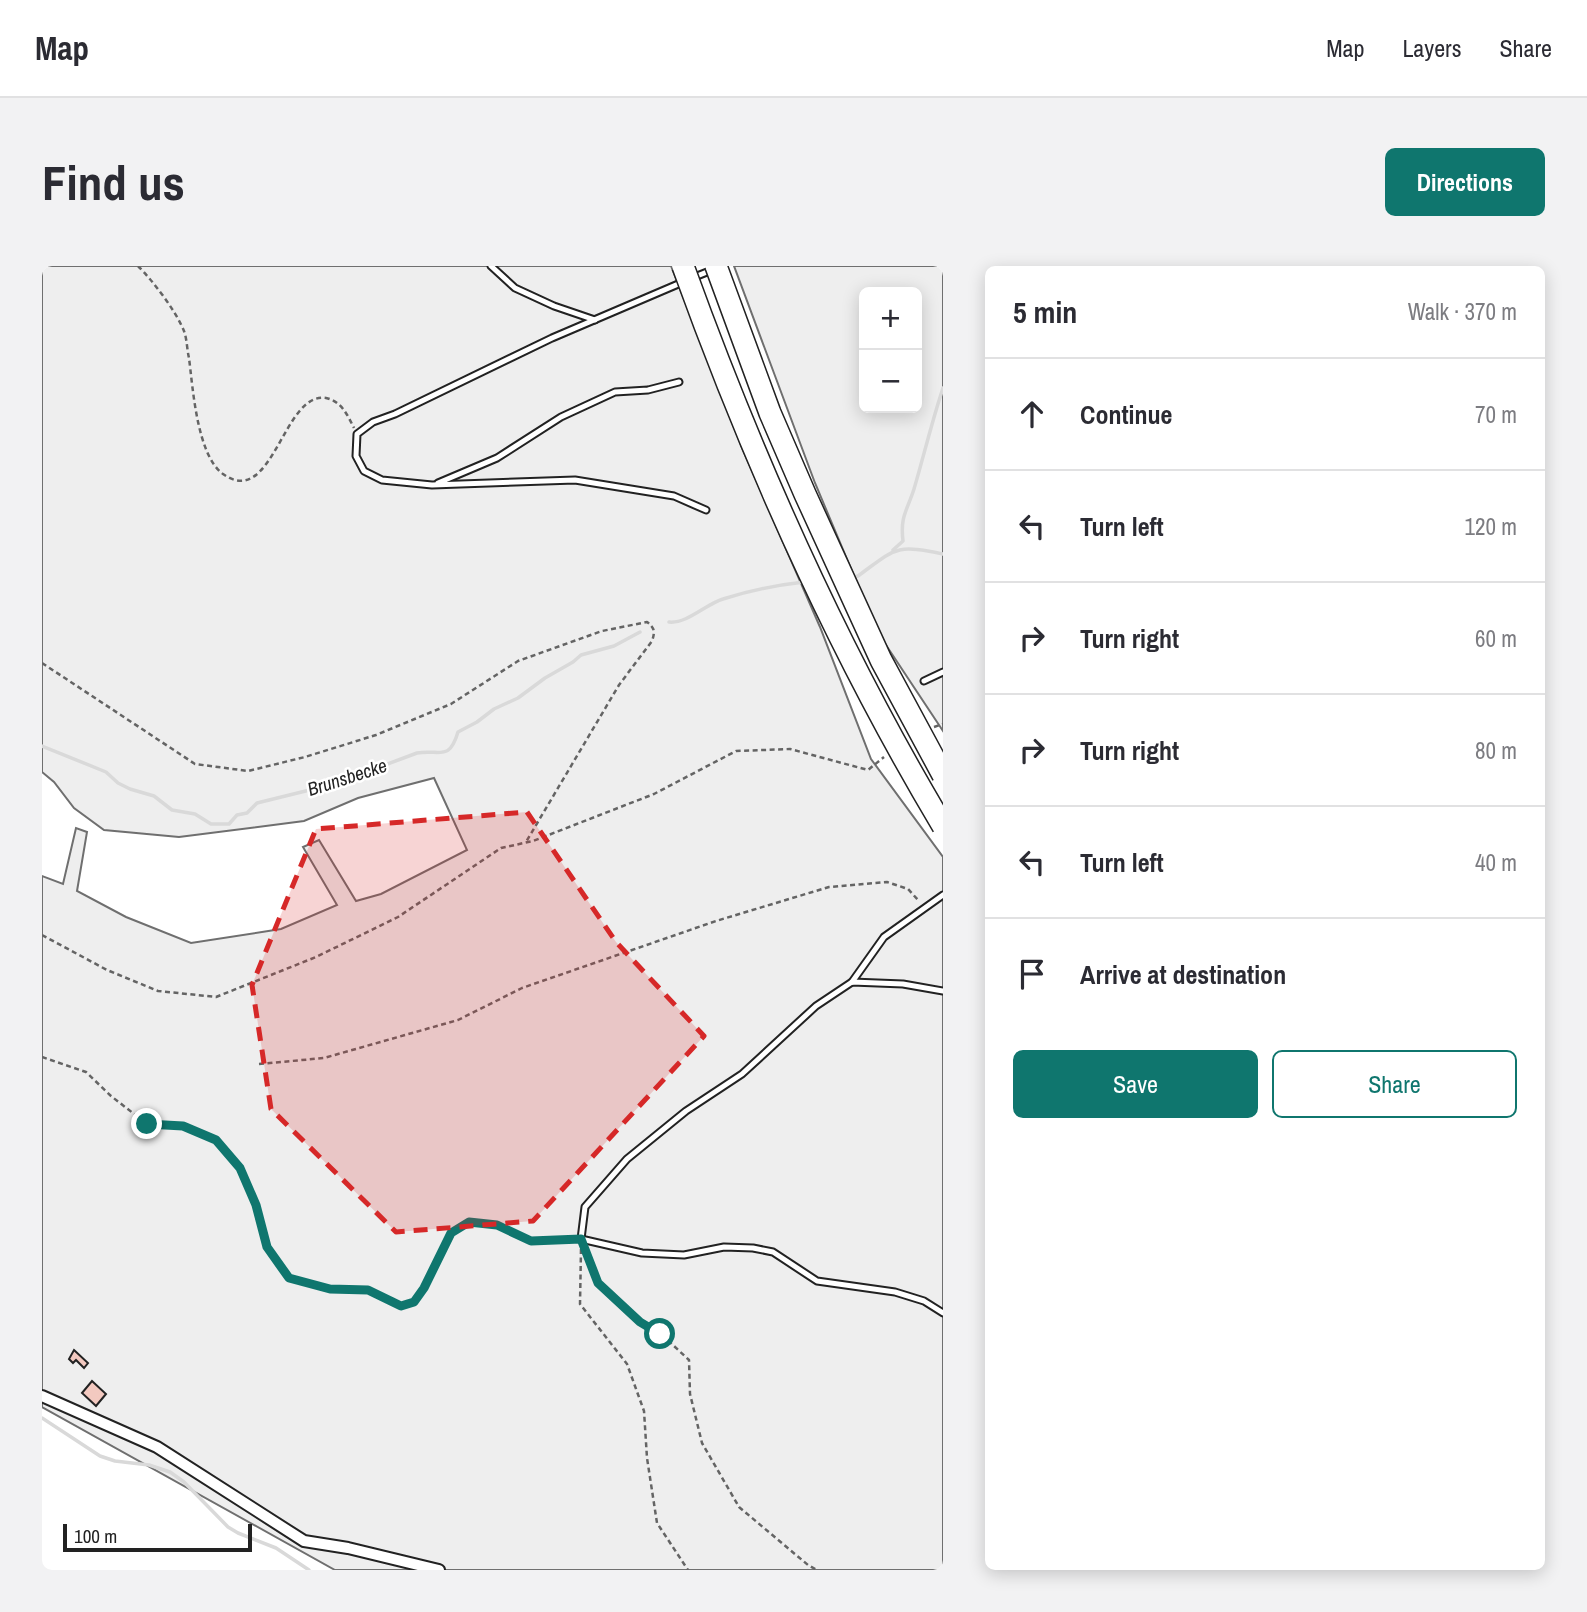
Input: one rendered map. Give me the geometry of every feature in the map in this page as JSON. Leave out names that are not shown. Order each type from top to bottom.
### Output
[{"type":"highway","points":[[683,266],[741,422],[777,505],[857,674],[943,826]]},
{"type":"highway","points":[[716,266],[770,413],[804,494],[881,660],[943,775]]},
{"type":"street","points":[[42,1396],[157,1447],[304,1541],[348,1548],[439,1570]]},
{"type":"lane","points":[[491,266],[515,288],[554,306],[595,320]]},
{"type":"lane","points":[[706,510],[674,496],[575,480],[432,485],[382,480],[364,471],[356,456],[357,434],[373,422],[396,414],[595,320],[722,266]]},
{"type":"lane","points":[[432,485],[497,458],[561,417],[615,391],[648,390],[679,383]]},
{"type":"lane","points":[[924,681],[943,672]]},
{"type":"lane","points":[[943,895],[884,937],[852,982],[816,1006],[742,1074],[686,1111],[627,1159],[585,1207],[581,1239],[642,1253],[684,1255],[724,1247],[773,1252],[817,1282],[895,1292],[924,1301],[943,1313]]},
{"type":"lane","points":[[852,982],[903,984],[943,991]]},
{"type":"path","points":[[138,266],[153,281],[185,332],[206,452],[221,472],[233,480],[250,478],[266,466],[304,404],[318,397],[335,400],[347,413],[357,434]]},
{"type":"path","points":[[42,663],[195,765],[248,771],[376,736],[451,704],[517,661],[602,631],[647,622],[655,633],[652,641],[619,685],[526,842]]},
{"type":"path","points":[[931,728],[943,724]]},
{"type":"path","points":[[42,934],[107,970],[158,991],[216,997],[316,957],[386,922],[501,848],[526,842],[654,794],[736,751],[790,749],[868,770],[886,755]]},
{"type":"path","points":[[259,1065],[324,1058],[458,1020],[534,984],[716,921],[829,887],[887,881],[908,889],[926,908]]},
{"type":"path","points":[[42,1057],[86,1072],[147,1124],[183,1126],[216,1140],[240,1168],[256,1205],[267,1247],[289,1278],[330,1289],[368,1290],[401,1306],[414,1302],[424,1288],[451,1233],[469,1222],[497,1225],[531,1241],[581,1239]]},
{"type":"path","points":[[581,1239],[580,1304],[627,1364],[644,1411],[647,1458],[657,1523],[688,1570]]},
{"type":"path","points":[[581,1239],[598,1283],[640,1322],[660,1334],[689,1360],[690,1394],[702,1443],[739,1507],[817,1570]]},
{"type":"highlighted area","points":[[527,812],[616,942],[704,1036],[533,1221],[396,1232],[271,1109],[252,985],[316,829]]},
{"type":"shaded area","points":[[42,266],[671,266],[743,450],[820,627],[871,759],[943,857],[943,1570],[335,1570],[42,1407],[42,876],[63,884],[76,828],[87,832],[77,891],[126,917],[191,943],[281,929],[337,905],[303,847],[319,840],[356,901],[381,894],[467,850],[434,778],[358,798],[304,821],[179,837],[104,830],[74,808],[54,782],[42,772]]},
{"type":"shaded area","points":[[734,266],[943,266],[943,731],[878,633],[815,483]]},
{"type":"building","points":[[74,1350],[88,1363],[84,1368],[76,1360],[73,1363],[69,1359]]},
{"type":"building","points":[[92,1381],[106,1394],[96,1406],[82,1393]]},
{"type":"waterway","points":[[893,550],[903,541],[902,525],[943,388]]},
{"type":"waterway","name":"Brunsbecke","points":[[853,577],[897,551],[915,549],[943,554]]},
{"type":"waterway","name":"Brunsbecke","points":[[669,622],[683,620],[733,596],[804,582]]},
{"type":"waterway","name":"Brunsbecke","points":[[42,746],[106,772],[118,783],[154,796],[172,810],[195,814],[211,824],[229,824],[237,815],[247,813],[257,803],[334,784],[417,753],[447,751],[458,732],[494,709],[518,698],[581,655],[614,646],[640,632]]},
{"type":"waterway","points":[[42,1418],[100,1456],[115,1461],[149,1465],[170,1472],[184,1482],[228,1527],[276,1548],[309,1570]]},
{"type":"route","points":[[147,1124],[183,1126],[216,1140],[240,1168],[256,1205],[267,1247],[289,1278],[330,1289],[368,1290],[401,1306],[414,1302],[424,1288],[451,1233],[469,1222],[497,1225],[531,1241],[581,1239],[598,1283],[640,1322],[660,1334]]}]
